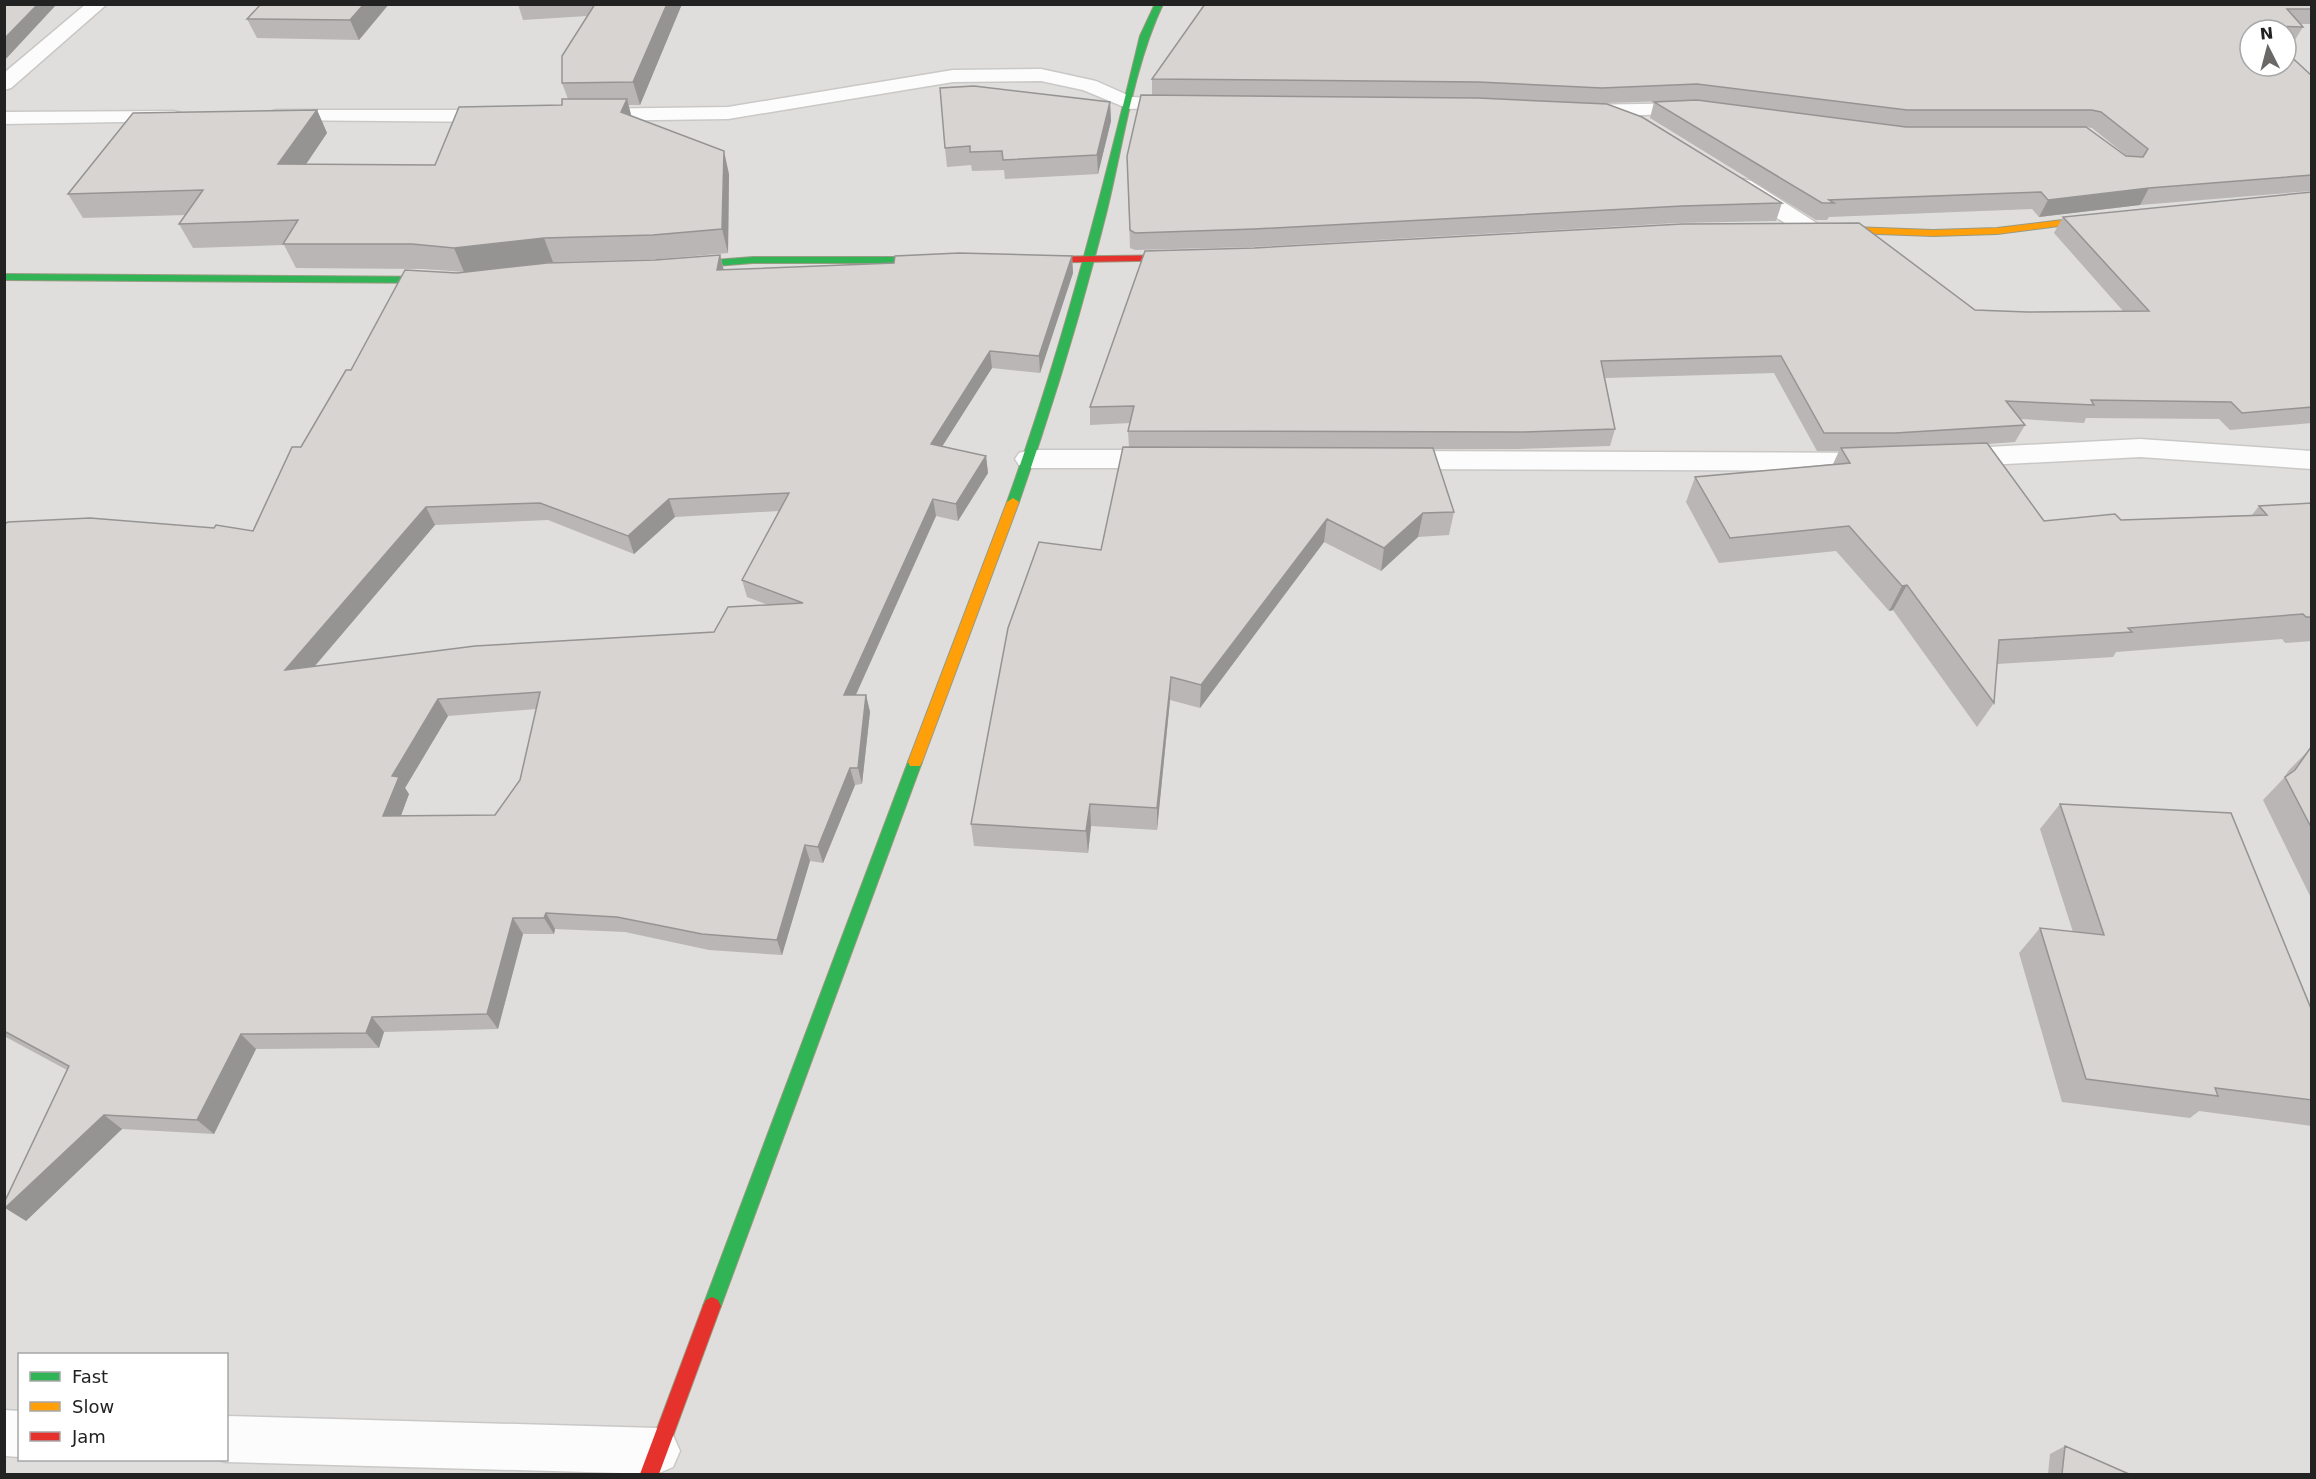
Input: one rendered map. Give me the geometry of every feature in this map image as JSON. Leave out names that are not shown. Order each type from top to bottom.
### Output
[{"type":"street","points":[[4,84],[98,4]]},
{"type":"street","points":[[228,1439],[653,1463],[1029,459],[1091,260],[1144,36],[1159,4]]},
{"type":"street","points":[[566,115],[728,113],[953,76],[1041,75],[1089,85],[1129,103],[1177,103]]},
{"type":"street","points":[[1565,111],[1692,108],[1715,111]]},
{"type":"street","points":[[1598,112],[1647,126],[1657,133]]},
{"type":"street","points":[[260,116],[520,116]]},
{"type":"street","points":[[4,118],[190,117]]},
{"type":"street","points":[[1724,175],[1810,229]]},
{"type":"street","points":[[1788,229],[1933,233],[1986,232],[2119,216]]},
{"type":"street","points":[[1010,260],[1207,257]]},
{"type":"street","points":[[660,268],[753,260],[951,260]]},
{"type":"street","points":[[4,277],[413,278],[465,281]]},
{"type":"street","points":[[1363,460],[1916,460],[2140,447],[2312,460]]},
{"type":"street","points":[[1029,459],[1196,459]]},
{"type":"shaded area","points":[[5,5],[2311,5],[2311,1474],[5,1474]]},
{"type":"building","points":[[4,4],[38,4],[4,39]]},
{"type":"building","points":[[261,4],[364,4],[350,20],[247,19]]},
{"type":"building","points":[[595,4],[667,4],[633,82],[562,83],[562,56]]},
{"type":"building","points":[[1205,4],[2312,4],[2312,9],[2287,9],[2295,18],[2238,18],[2238,78],[2298,78],[2298,63],[2312,76],[2312,175],[2149,188],[2048,200],[2041,192],[1829,200],[1834,203],[1822,203],[1654,102],[1697,100],[1906,127],[2086,127],[2126,156],[2143,157],[2148,149],[2101,112],[2092,110],[1907,110],[1697,84],[1602,88],[1478,82],[1152,79]]},
{"type":"building","points":[[974,86],[1110,102],[1097,155],[1003,160],[1002,151],[970,152],[970,146],[945,148],[940,88]]},
{"type":"building","points":[[1141,95],[1478,98],[1607,104],[1642,117],[1782,203],[1135,233],[1130,230],[1127,156]]},
{"type":"building","points":[[562,99],[627,99],[621,112],[724,151],[722,229],[653,235],[544,238],[454,248],[412,244],[283,244],[298,220],[179,224],[203,190],[68,194],[133,113],[317,110],[278,164],[435,165],[459,107],[562,105]]},
{"type":"building","points":[[2312,192],[2312,407],[2242,413],[2231,402],[2091,400],[2094,405],[2006,401],[2025,425],[1895,433],[1824,433],[1781,356],[1601,361],[1615,429],[1522,432],[1128,431],[1134,406],[1090,407],[1145,251],[1254,248],[1682,224],[1859,223],[1975,310],[2149,311],[2063,217]]},
{"type":"building","points":[[959,253],[1072,256],[1039,356],[990,351],[931,444],[986,456],[956,504],[933,499],[844,695],[866,695],[858,768],[850,768],[818,847],[805,845],[777,940],[702,934],[617,917],[546,913],[544,918],[513,918],[487,1014],[372,1017],[366,1033],[241,1034],[197,1120],[104,1115],[5,1208],[4,1203],[69,1066],[4,1031],[4,524],[90,518],[214,528],[216,525],[253,531],[292,447],[301,447],[346,370],[351,370],[405,270],[457,273],[547,263],[655,260],[720,255],[717,270],[894,263],[895,256]],"holes":[[[789,493],[742,580],[803,603],[728,607],[714,632],[475,646],[285,670],[426,507],[540,503],[628,536],[669,499]],[[540,692],[520,780],[495,815],[383,816],[399,777],[392,776],[438,699]]]},
{"type":"building","points":[[1987,443],[2044,521],[2115,514],[2121,520],[2267,515],[2259,506],[2312,503],[2312,617],[2306,617],[2303,614],[2128,628],[2132,632],[1999,640],[1994,703],[1907,585],[1902,586],[1849,526],[1730,538],[1695,477],[1850,463],[1841,448]]},
{"type":"building","points":[[1123,447],[1433,448],[1454,512],[1423,513],[1384,548],[1327,519],[1201,685],[1171,677],[1157,808],[1090,804],[1086,831],[971,824],[1008,628],[1039,542],[1101,550]]},
{"type":"building","points":[[2311,747],[2312,829],[2285,777],[2295,770]]},
{"type":"building","points":[[2060,804],[2231,813],[2312,1011],[2312,1100],[2215,1088],[2218,1096],[2086,1079],[2040,928],[2104,935]]},
{"type":"building","points":[[2065,1446],[2129,1474],[2062,1474]]},
{"type":"traffic: fast","points":[[1013,502],[1070,329],[1144,36],[1159,4]]},
{"type":"traffic: fast","points":[[677,266],[753,260],[941,260]]},
{"type":"traffic: fast","points":[[4,277],[447,280]]},
{"type":"traffic: fast","points":[[712,1306],[915,762]]},
{"type":"traffic: slow","points":[[1825,229],[1933,233],[1997,231],[2103,218]]},
{"type":"traffic: slow","points":[[915,762],[1013,502]]},
{"type":"traffic: jam","points":[[1028,260],[1187,258]]},
{"type":"traffic: jam","points":[[649,1474],[712,1306]]}]
